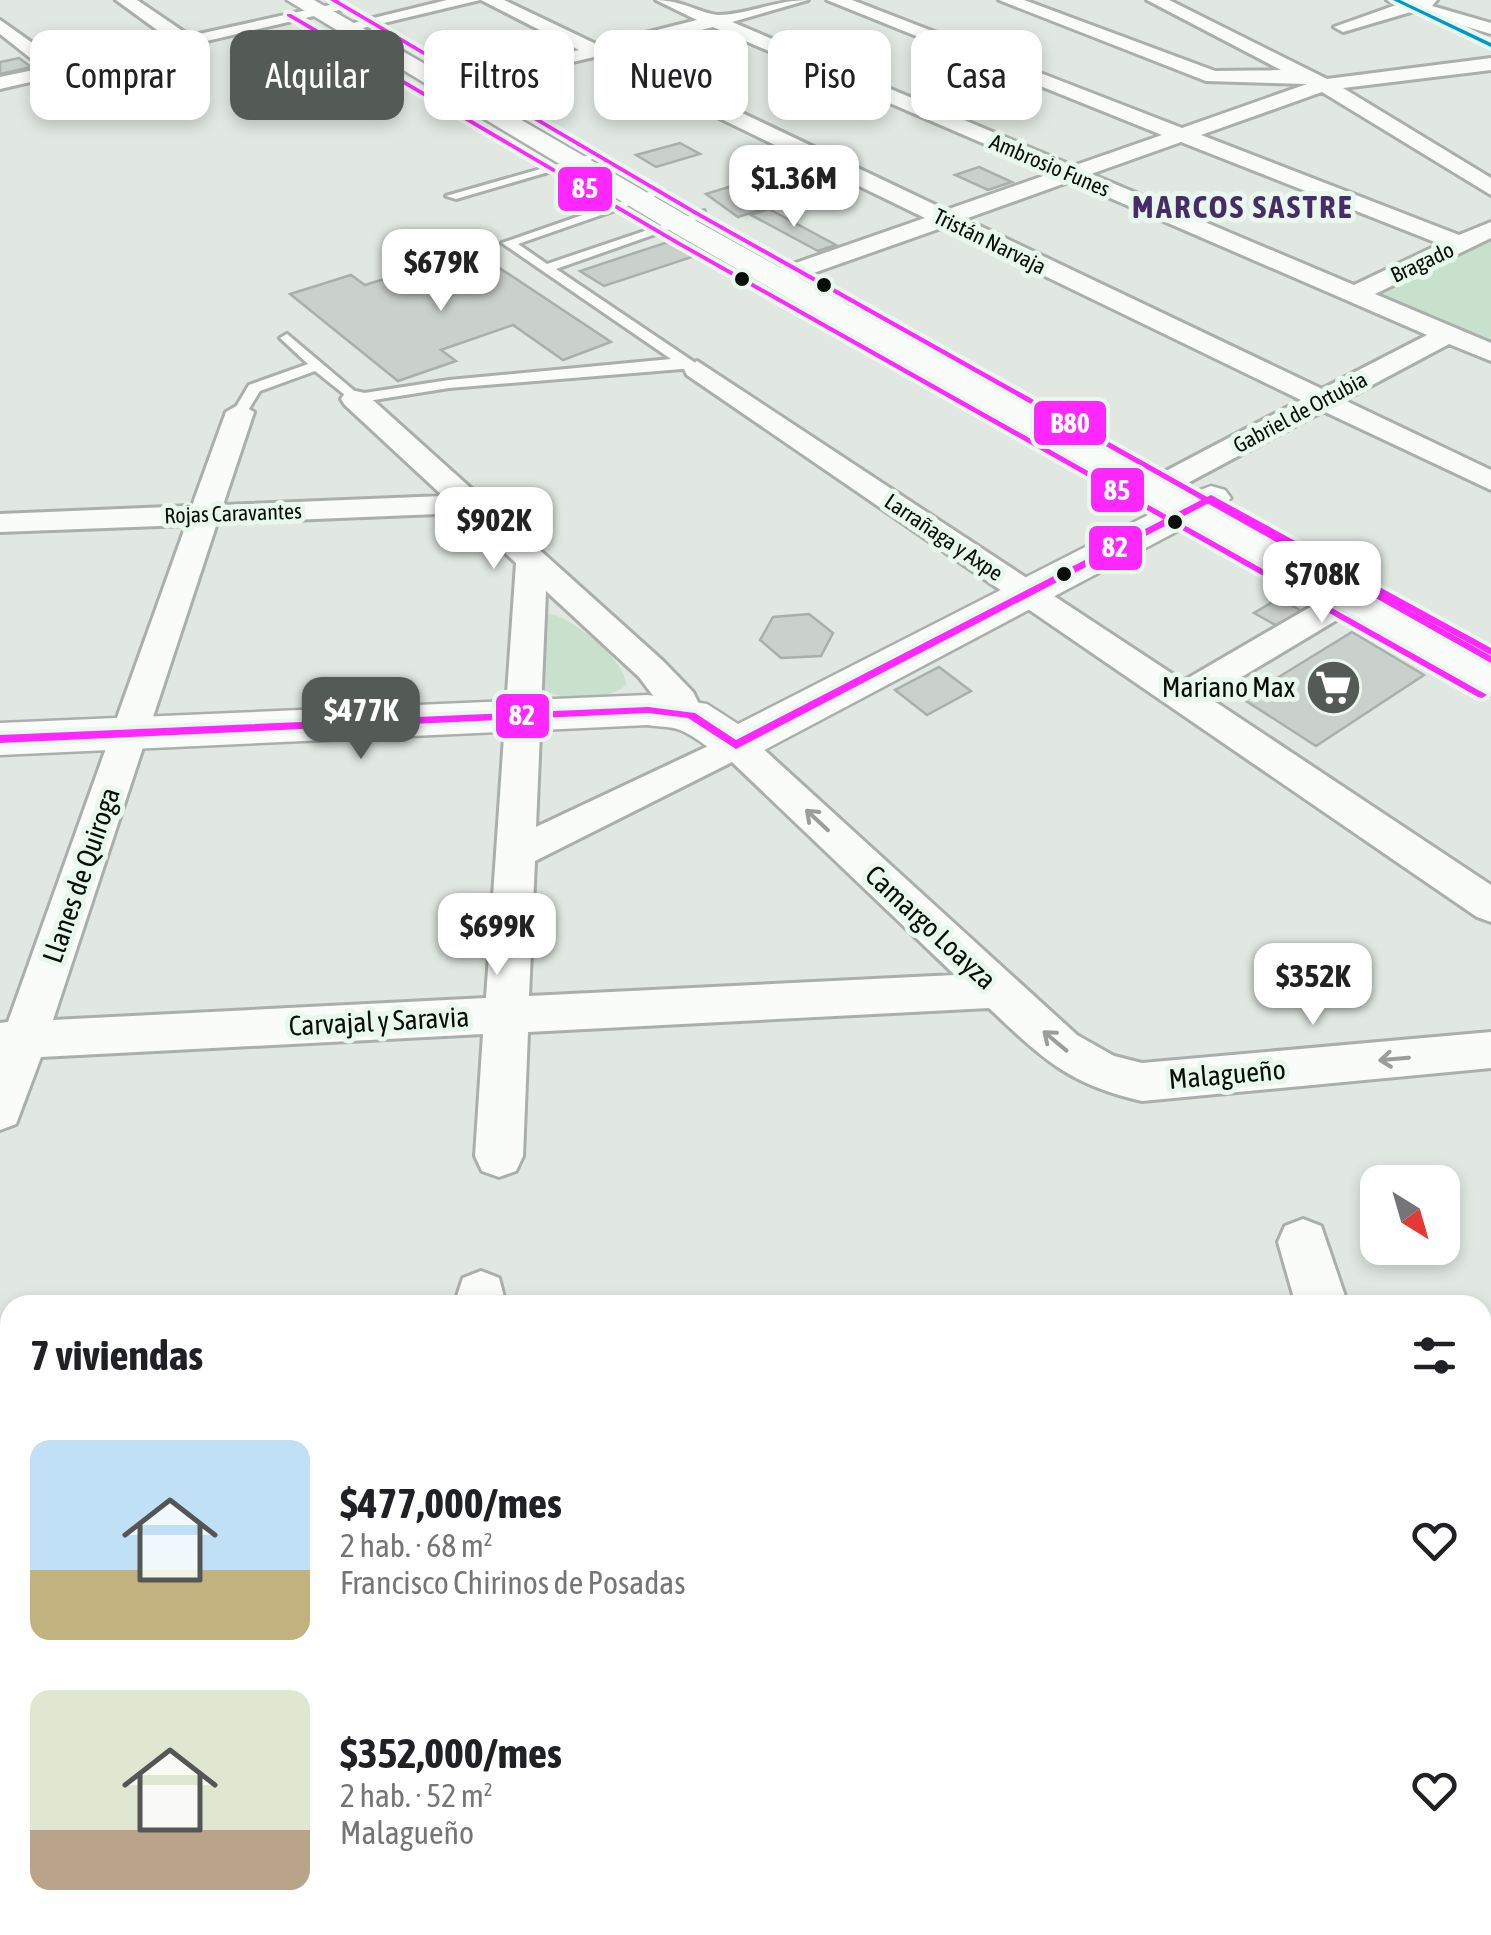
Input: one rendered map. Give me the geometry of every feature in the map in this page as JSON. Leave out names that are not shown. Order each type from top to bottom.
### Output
[{"type":"main road","points":[[298,0],[339,14],[424,65]]},
{"type":"main road","points":[[519,120],[1182,493],[1491,652]]},
{"type":"main road","points":[[1182,493],[1348,600],[1491,680]]},
{"type":"main road","name":"Gabriel de Ortubia","points":[[736,744],[1027,593],[1182,493]]},
{"type":"main road","points":[[0,739],[648,710],[686,714],[710,724],[736,744]]},
{"type":"street","points":[[125,0],[169,30]]},
{"type":"street","points":[[210,38],[339,14],[470,0]]},
{"type":"street","name":"Tristán Narvaja","points":[[490,0],[594,50]]},
{"type":"street","name":"Ambrosio Funes","points":[[665,0],[1491,354]]},
{"type":"street","points":[[679,30],[799,0]]},
{"type":"street","points":[[836,0],[1460,244]]},
{"type":"street","points":[[1396,0],[1424,3],[1491,29]]},
{"type":"street","points":[[1014,1],[1213,77],[1315,80],[1491,64]]},
{"type":"street","points":[[1167,1],[1315,80],[1491,188]]},
{"type":"street","points":[[1343,27],[1424,3],[1491,45]]},
{"type":"street","points":[[0,25],[30,48]]},
{"type":"street","points":[[0,83],[30,76]]},
{"type":"street","points":[[788,274],[1181,135],[1315,80]]},
{"type":"street","name":"Tristán Narvaja","points":[[739,120],[1491,481]]},
{"type":"street","name":"Bragado","points":[[1353,294],[1491,229]]},
{"type":"street","name":"Gabriel de Ortubia","points":[[1182,493],[1322,400],[1447,334]]},
{"type":"street","name":"Larrañaga y Axpe","points":[[690,366],[1491,906]]},
{"type":"street","points":[[355,399],[531,564],[667,684],[686,714]]},
{"type":"street","name":"Llanes de Quiroga","points":[[0,1110],[12,1041],[129,734],[240,412]]},
{"type":"street","name":"Rojas Caravantes","points":[[0,523],[466,504]]},
{"type":"street","points":[[499,1156],[531,564]]},
{"type":"street","points":[[1182,697],[1348,600]]},
{"type":"street","name":"Gabriel de Ortubia","points":[[515,854],[736,744]]},
{"type":"street","name":"Camargo Loayza","points":[[736,744],[998,990],[1077,1058],[1104,1073],[1142,1082]]},
{"type":"street","name":"Carvajal y Saravia","points":[[12,1041],[998,990]]},
{"type":"street","name":"Malagueño","points":[[1142,1082],[1491,1050]]},
{"type":"street","points":[[1303,1242],[1319,1295]]},
{"type":"lane","points":[[452,196],[586,159]]},
{"type":"lane","points":[[650,196],[508,240],[690,366]]},
{"type":"lane","points":[[547,268],[688,218]]},
{"type":"lane","points":[[288,338],[355,399],[438,385],[690,366]]},
{"type":"lane","points":[[240,412],[254,388],[318,364]]},
{"type":"green space","points":[[1491,239],[1491,346],[1377,297]]},
{"type":"green space","points":[[545,613],[568,621],[594,640],[617,664],[626,685],[606,695],[580,698],[554,694],[536,683]]},
{"type":"building","points":[[19,58],[30,67],[0,74],[0,62]]},
{"type":"building","points":[[680,143],[700,154],[656,167],[636,155]]},
{"type":"building","points":[[979,167],[1012,182],[988,190],[955,175]]},
{"type":"building","points":[[823,172],[845,182],[738,217],[706,194],[751,180],[767,189]]},
{"type":"building","points":[[769,209],[836,245],[818,251],[751,215]]},
{"type":"building","points":[[674,240],[698,255],[604,286],[580,271]]},
{"type":"building","points":[[474,251],[611,342],[563,360],[513,325],[441,350],[456,361],[398,381],[290,294],[351,275],[365,285]]},
{"type":"building","points":[[1279,598],[1303,612],[1279,627],[1254,613]]},
{"type":"building","points":[[809,614],[833,633],[821,656],[781,658],[760,640],[773,617]]},
{"type":"building","name":"Mariano Max","points":[[1352,632],[1424,675],[1316,746],[1243,699]]},
{"type":"building","points":[[939,667],[971,691],[927,715],[895,690]]},
{"type":"transit line","name":"B80","points":[[333,0],[696,213],[1491,660]]},
{"type":"transit line","points":[[1396,0],[1491,45]]},
{"type":"transit line","name":"85","points":[[289,15],[678,243],[1482,695]]},
{"type":"transit line","name":"82","points":[[736,745],[1211,498],[1491,652]]},
{"type":"transit line","name":"82","points":[[0,739],[648,710],[691,715],[736,745]]},
{"type":"place","name":"Mariano Max","points":[[1334,687]]},
{"type":"district","name":"MARCOS SASTRE","points":[[1243,207]]}]
